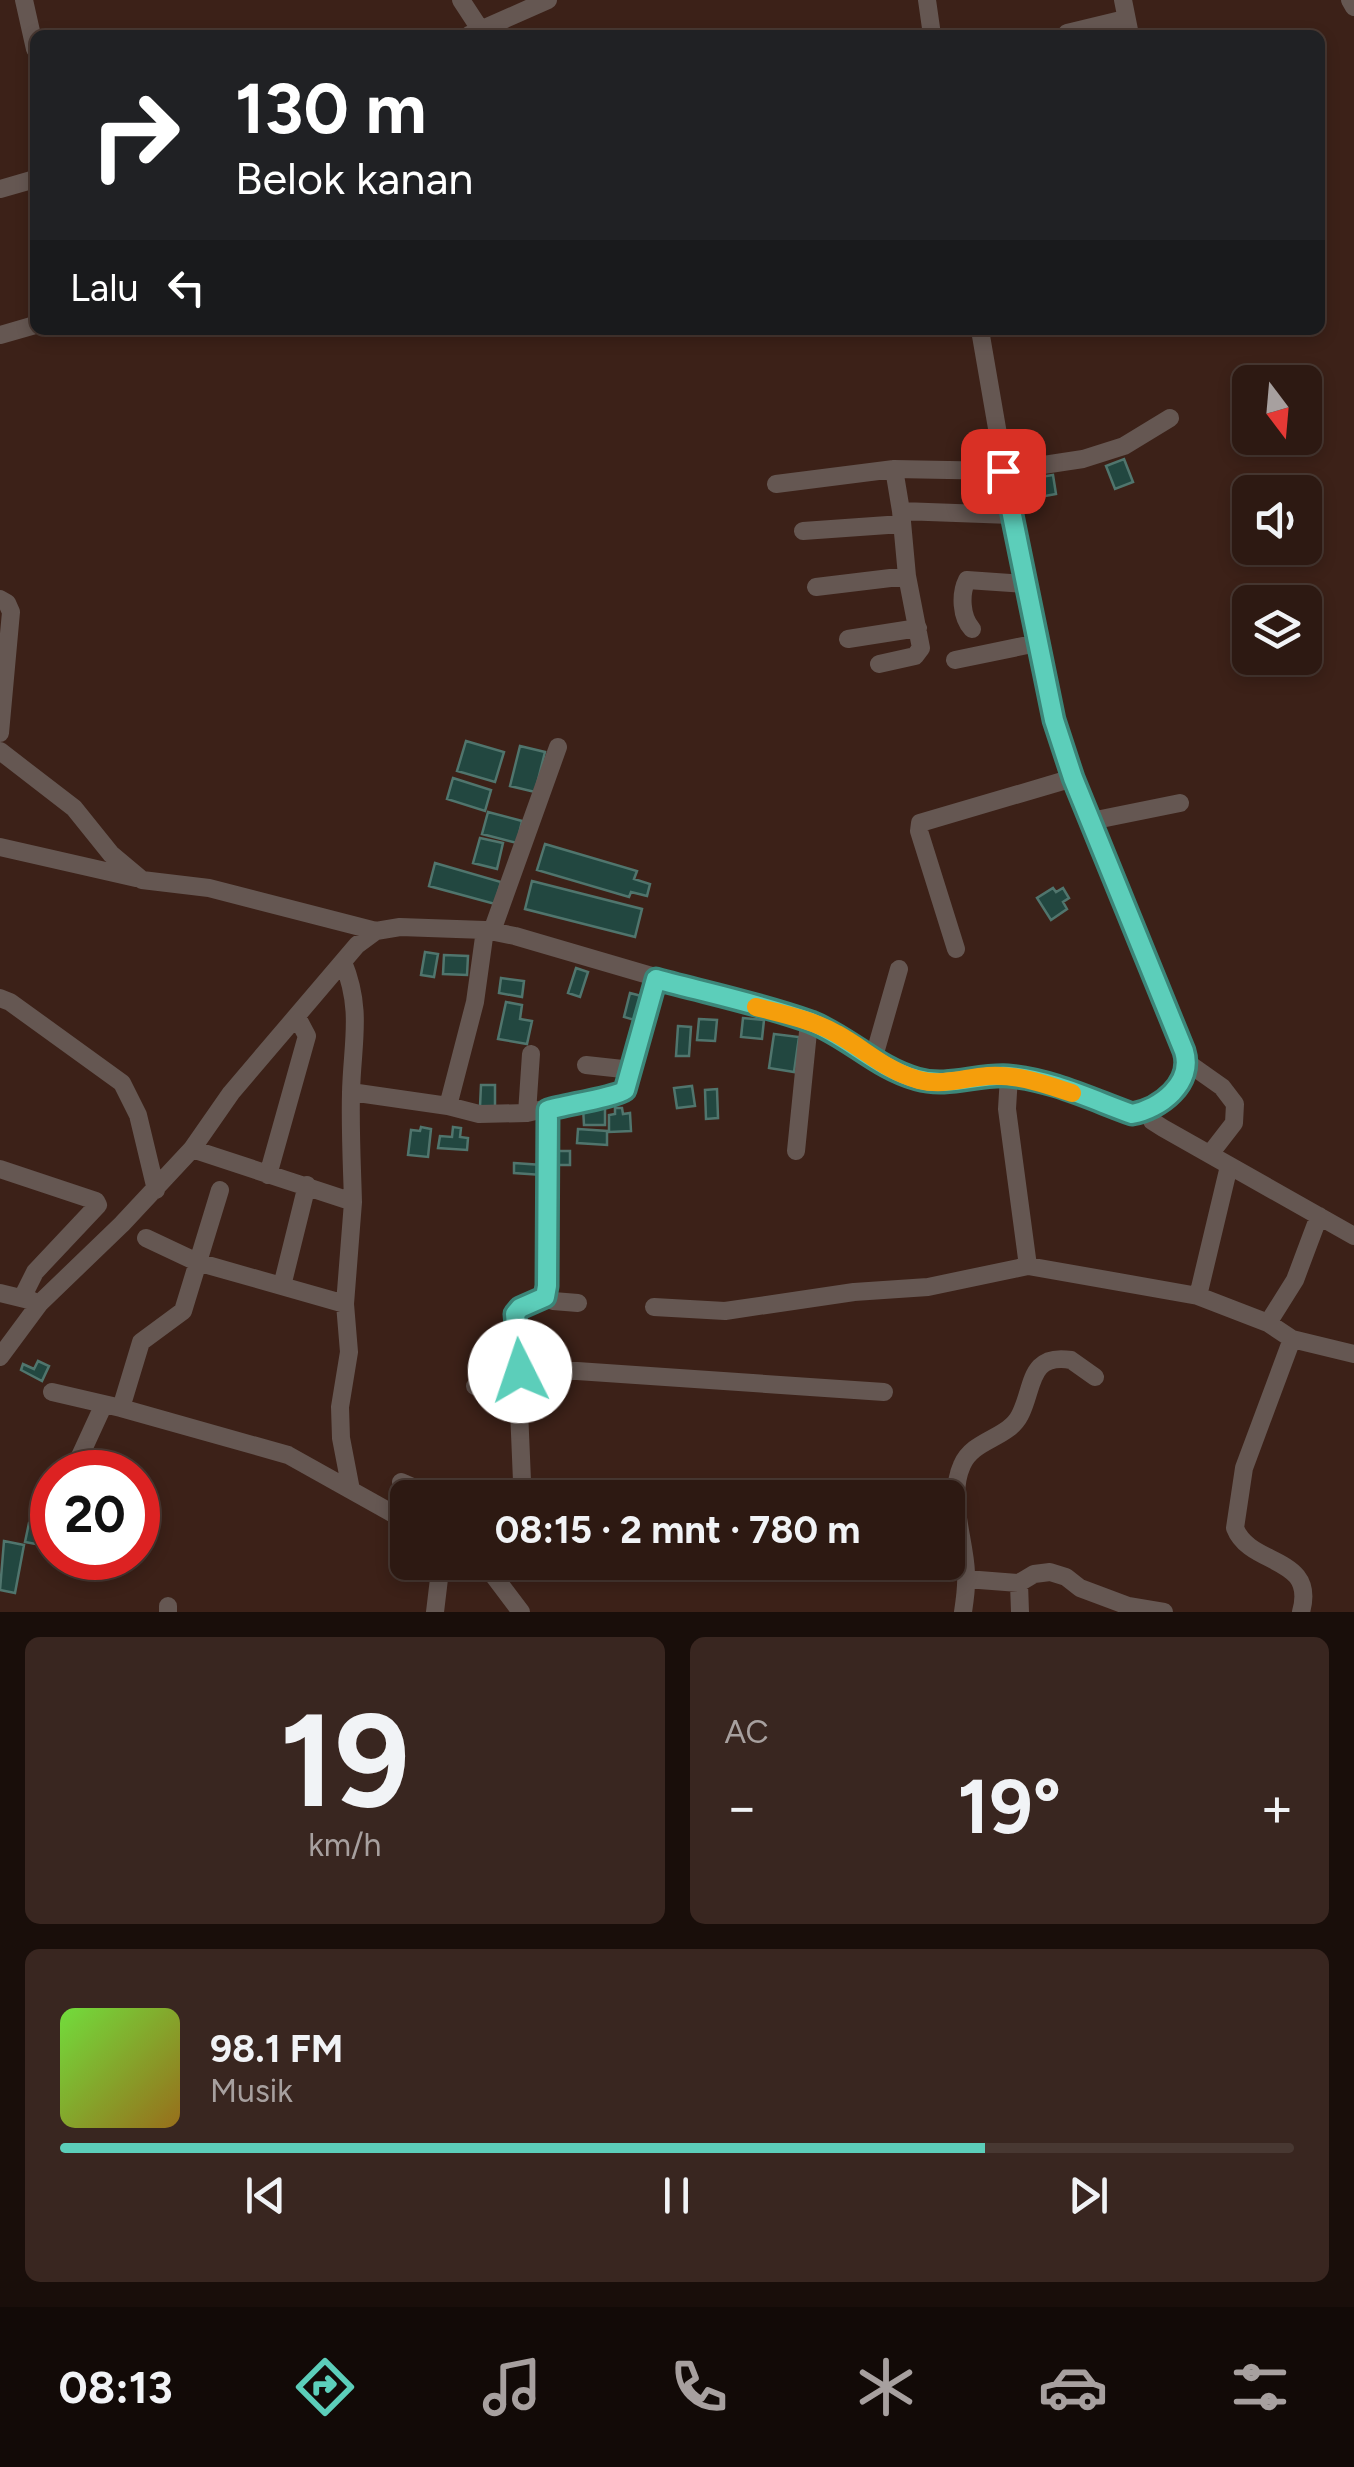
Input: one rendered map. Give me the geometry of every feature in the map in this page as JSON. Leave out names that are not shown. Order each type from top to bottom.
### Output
[{"type":"street","points":[[24,0],[31,30]]},
{"type":"street","points":[[461,0],[474,30]]},
{"type":"street","points":[[480,30],[548,0]]},
{"type":"street","points":[[927,0],[931,30]]},
{"type":"street","points":[[1350,0],[1354,7]]},
{"type":"street","points":[[1079,30],[1126,18]]},
{"type":"street","points":[[0,189],[30,180]]},
{"type":"street","points":[[0,335],[30,326]]},
{"type":"street","points":[[981,335],[1024,584],[1054,720],[1073,778],[1188,1063],[1222,1087],[1235,1104],[1234,1123],[1210,1154]]},
{"type":"street","points":[[776,484],[894,469],[1003,471],[1106,454],[1170,418]]},
{"type":"street","points":[[879,664],[920,653],[894,469]]},
{"type":"street","points":[[803,532],[902,517],[1011,514]]},
{"type":"street","points":[[816,587],[907,576]]},
{"type":"street","points":[[972,629],[967,625],[962,600],[967,580],[1024,584]]},
{"type":"street","points":[[0,599],[8,603],[11,612],[0,733]]},
{"type":"street","points":[[848,639],[918,628]]},
{"type":"street","points":[[955,660],[1037,643]]},
{"type":"street","points":[[448,1106],[475,1002],[488,931],[558,746]]},
{"type":"street","points":[[0,751],[74,808],[110,854],[142,880]]},
{"type":"street","points":[[956,949],[918,831],[920,823],[1073,778]]},
{"type":"street","points":[[1092,820],[1180,804]]},
{"type":"street","points":[[0,847],[142,880],[209,888],[376,930],[400,926],[488,931],[556,946],[810,1022],[838,1034],[899,1074],[923,1081],[946,1083],[1009,1076],[1036,1081],[1132,1114],[1148,1112],[1161,1103],[1183,1078],[1188,1063]]},
{"type":"street","points":[[0,1356],[31,1300],[156,1190],[192,1149],[232,1093],[343,962],[376,930]]},
{"type":"street","points":[[343,962],[353,987],[357,1014],[345,1304],[349,1352],[340,1406],[350,1490]]},
{"type":"street","points":[[873,1060],[899,969]]},
{"type":"street","points":[[351,1092],[479,1114],[527,1113],[589,1098],[619,1096],[632,1070],[656,979]]},
{"type":"street","points":[[0,998],[122,1083],[138,1115],[156,1190]]},
{"type":"street","points":[[268,1175],[307,1036],[297,1017]]},
{"type":"street","points":[[796,1151],[810,1022]]},
{"type":"street","points":[[527,1113],[531,1054]]},
{"type":"street","points":[[586,1065],[632,1070]]},
{"type":"street","points":[[1009,1076],[1007,1109],[1028,1266]]},
{"type":"street","points":[[545,1297],[548,1110]]},
{"type":"street","points":[[1148,1112],[1152,1121],[1354,1236]]},
{"type":"street","points":[[192,1149],[352,1202]]},
{"type":"street","points":[[1198,1296],[1230,1166]]},
{"type":"street","points":[[0,1170],[98,1204],[35,1272],[31,1300]]},
{"type":"street","points":[[282,1286],[308,1185]]},
{"type":"street","points":[[85,1450],[112,1406],[142,1342],[183,1312],[220,1190]]},
{"type":"street","points":[[1268,1324],[1295,1280],[1319,1216]]},
{"type":"street","points":[[146,1238],[197,1262],[345,1304]]},
{"type":"street","points":[[654,1307],[725,1311],[854,1292],[908,1289],[1028,1266],[1198,1296],[1292,1338],[1354,1354]]},
{"type":"street","points":[[0,1293],[31,1300]]},
{"type":"street","points":[[522,1480],[515,1314],[545,1297],[578,1304]]},
{"type":"street","points":[[1292,1338],[1244,1468],[1236,1528],[1249,1546],[1296,1575],[1304,1591],[1301,1612]]},
{"type":"street","points":[[964,1612],[966,1579],[956,1498],[962,1465],[974,1449],[1011,1428],[1021,1414],[1036,1370],[1049,1362],[1071,1360],[1095,1378]]},
{"type":"street","points":[[474,1386],[577,1372],[884,1392]]},
{"type":"street","points":[[52,1392],[288,1455],[390,1512]]},
{"type":"street","points":[[966,1579],[1019,1583],[1034,1574],[1050,1572],[1128,1606],[1164,1612]]},
{"type":"street","points":[[436,1612],[440,1580]]},
{"type":"street","points":[[497,1580],[520,1612]]},
{"type":"street","points":[[1019,1583],[1020,1612]]},
{"type":"building","points":[[1124,459],[1133,482],[1115,489],[1106,466]]},
{"type":"building","points":[[1053,475],[1056,494],[1023,500],[1020,480]]},
{"type":"building","points":[[970,480],[991,482],[989,505],[968,503]]},
{"type":"building","points":[[466,741],[504,752],[495,782],[457,771]]},
{"type":"building","points":[[520,746],[545,752],[535,792],[510,786]]},
{"type":"building","points":[[453,778],[491,790],[485,811],[447,799]]},
{"type":"building","points":[[488,812],[522,821],[517,843],[482,834]]},
{"type":"building","points":[[480,838],[503,843],[497,869],[473,863]]},
{"type":"building","points":[[545,844],[637,871],[634,879],[650,884],[647,896],[631,892],[629,897],[537,870]]},
{"type":"building","points":[[435,863],[501,882],[495,904],[429,886]]},
{"type":"building","points":[[532,881],[642,909],[635,937],[525,909]]},
{"type":"building","points":[[1053,888],[1056,892],[1063,888],[1069,898],[1063,902],[1067,909],[1051,920],[1037,898]]},
{"type":"building","points":[[425,952],[438,954],[434,977],[421,975]]},
{"type":"building","points":[[444,955],[468,956],[467,975],[443,974]]},
{"type":"building","points":[[576,968],[588,972],[580,997],[568,993]]},
{"type":"building","points":[[501,978],[524,981],[522,997],[499,993]]},
{"type":"building","points":[[630,993],[645,997],[638,1021],[624,1017]]},
{"type":"building","points":[[506,1002],[522,1005],[520,1019],[532,1021],[527,1044],[498,1039]]},
{"type":"building","points":[[743,1018],[764,1020],[762,1039],[741,1037]]},
{"type":"building","points":[[699,1019],[717,1020],[715,1041],[697,1040]]},
{"type":"building","points":[[678,1026],[691,1027],[689,1056],[676,1056]]},
{"type":"building","points":[[774,1034],[799,1037],[794,1072],[769,1068]]},
{"type":"building","points":[[481,1085],[495,1085],[495,1107],[480,1107]]},
{"type":"building","points":[[692,1086],[695,1106],[677,1108],[674,1088]]},
{"type":"building","points":[[717,1089],[718,1118],[706,1119],[705,1090]]},
{"type":"building","points":[[605,1106],[605,1125],[584,1125],[583,1107]]},
{"type":"building","points":[[615,1108],[622,1108],[623,1114],[630,1113],[631,1131],[609,1132],[609,1115],[615,1114]]},
{"type":"building","points":[[421,1127],[431,1129],[428,1157],[408,1155],[411,1130],[420,1131]]},
{"type":"building","points":[[453,1127],[461,1128],[460,1137],[468,1138],[467,1150],[438,1148],[440,1136],[452,1137]]},
{"type":"building","points":[[578,1129],[607,1131],[607,1145],[577,1143]]},
{"type":"building","points":[[552,1151],[570,1151],[570,1165],[553,1165]]},
{"type":"building","points":[[514,1163],[542,1165],[542,1175],[514,1173]]},
{"type":"building","points":[[38,1361],[49,1366],[42,1381],[21,1370],[23,1364],[34,1369]]},
{"type":"building","points":[[4,1541],[24,1545],[15,1593],[0,1590]]},
{"type":"slow traffic","points":[[756,1007],[838,1034],[873,1060],[923,1081],[946,1083],[1009,1076],[1072,1093]]},
{"type":"route","points":[[520,1371],[515,1314],[545,1297],[547,1286],[548,1110],[589,1098],[619,1096],[625,1090],[656,979],[810,1022],[838,1034],[899,1074],[923,1081],[946,1083],[1009,1076],[1036,1081],[1132,1114],[1148,1112],[1161,1103],[1183,1078],[1188,1063],[1184,1051],[1073,778],[1054,720],[1003,471]]}]
